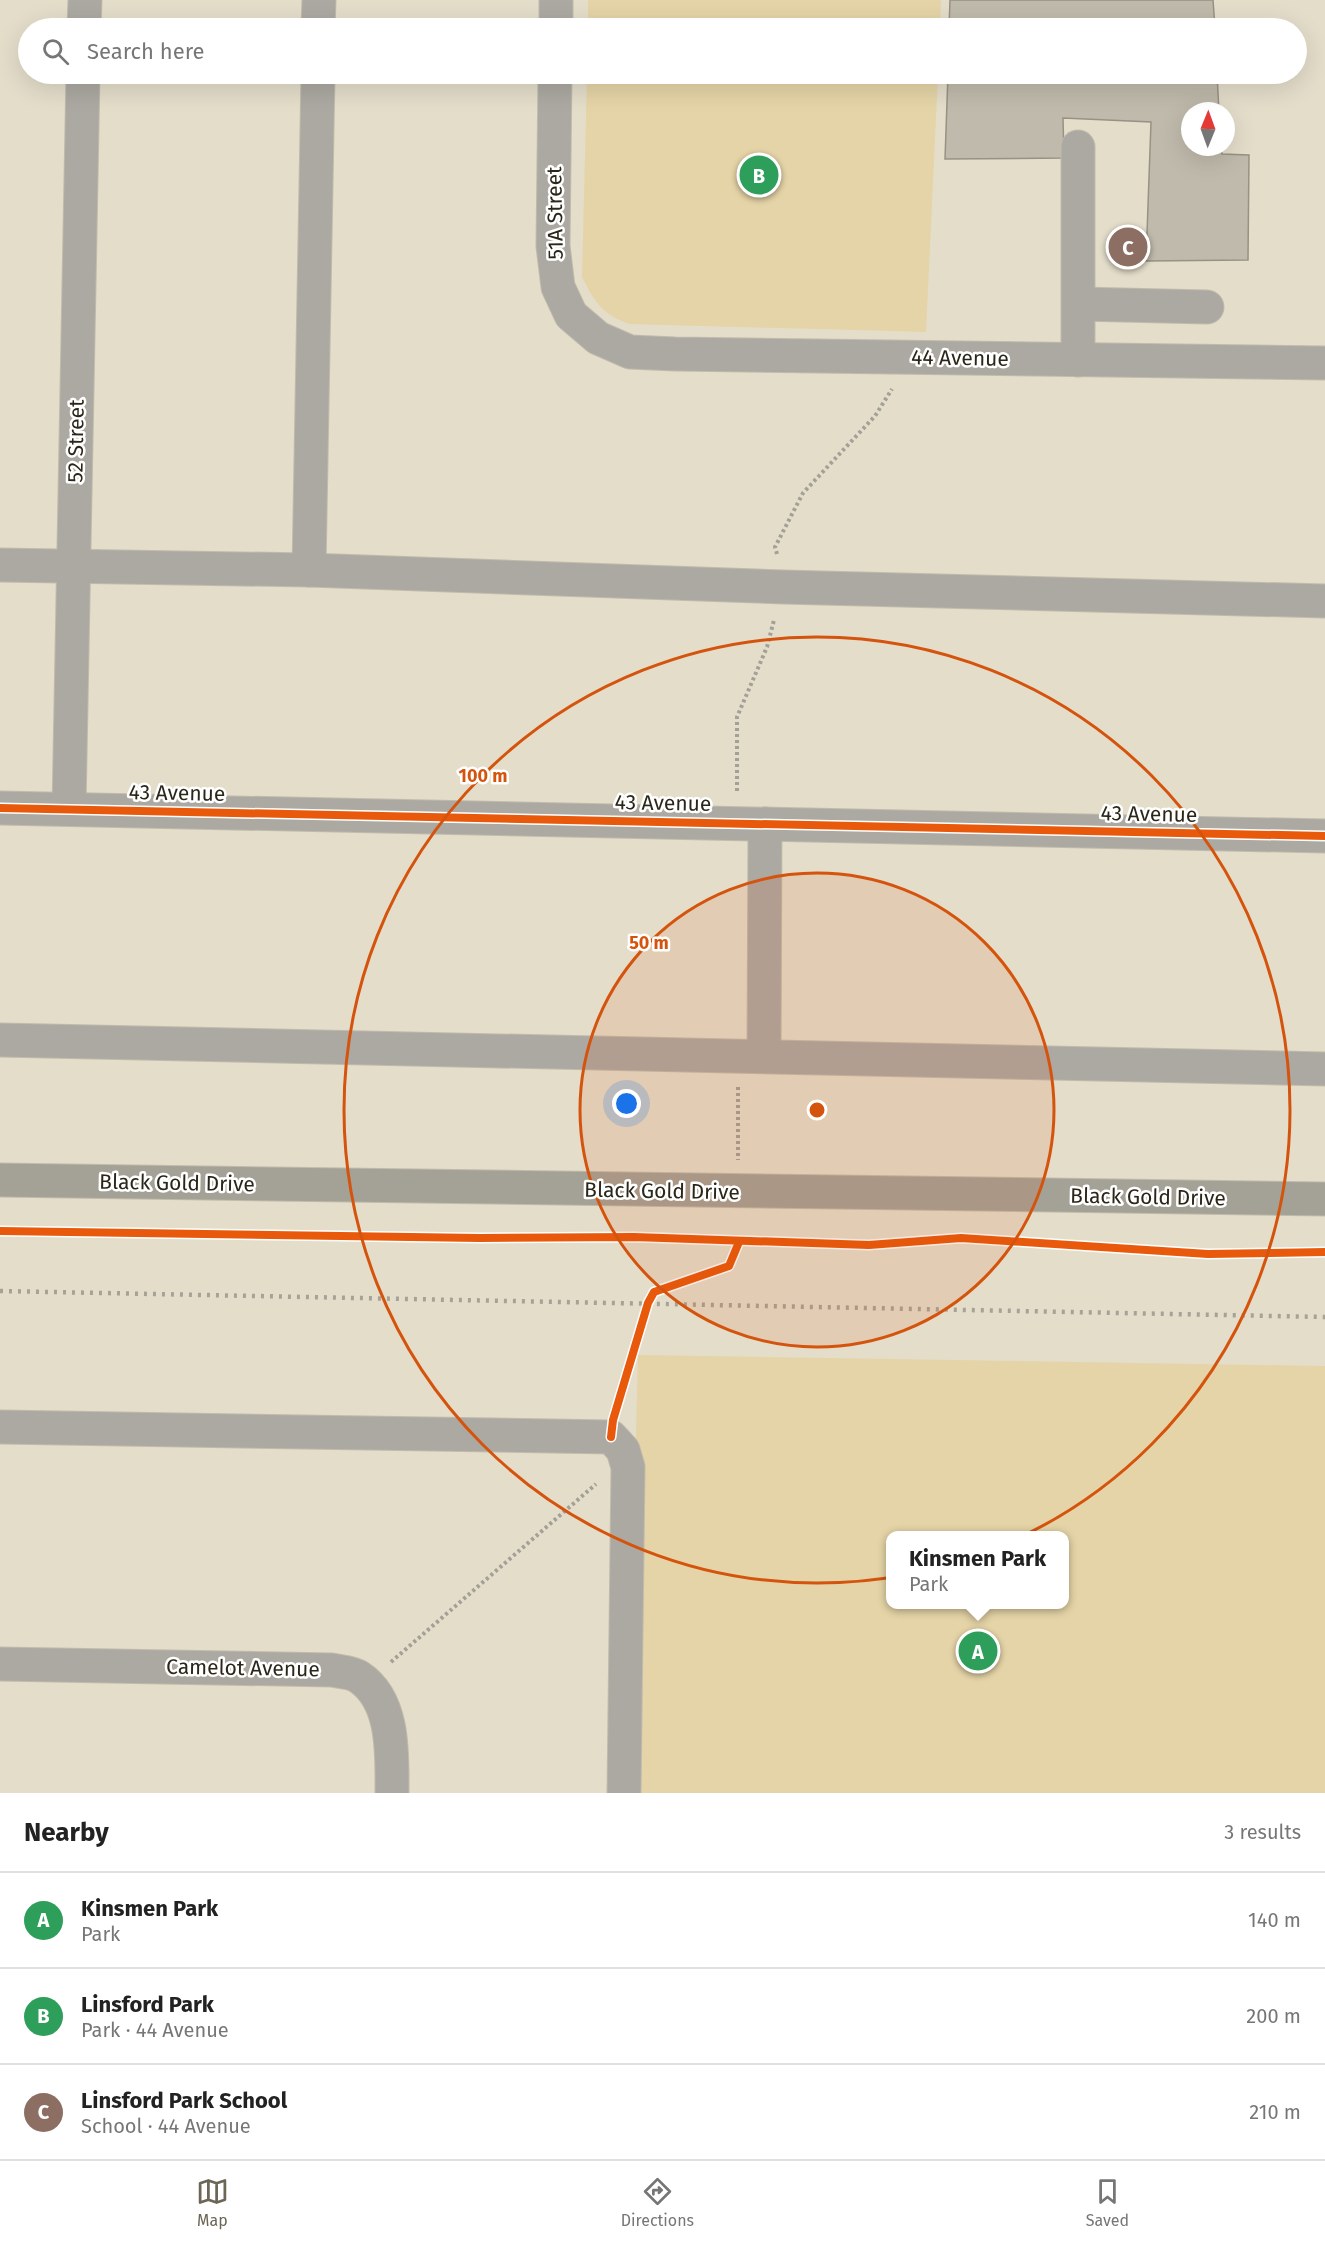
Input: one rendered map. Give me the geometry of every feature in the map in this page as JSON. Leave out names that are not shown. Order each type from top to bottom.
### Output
[{"type":"main road","name":"Black Gold Drive","points":[[0,1180],[1325,1199]]},
{"type":"street","points":[[84,18],[85,0]]},
{"type":"street","points":[[318,18],[319,0]]},
{"type":"street","points":[[556,0],[556,18]]},
{"type":"street","name":"52 Street","points":[[69,809],[83,84]]},
{"type":"street","points":[[309,570],[318,84]]},
{"type":"street","name":"51A Street","points":[[555,84],[553,246],[558,287],[570,315],[598,338]]},
{"type":"street","points":[[1078,147],[1078,360]]},
{"type":"street","points":[[1079,304],[1207,307]]},
{"type":"street","name":"44 Avenue","points":[[598,338],[630,352],[1325,363]]},
{"type":"street","points":[[0,565],[309,570],[783,587],[1325,601]]},
{"type":"street","name":"43 Avenue","points":[[0,808],[1325,836]]},
{"type":"street","points":[[764,1056],[765,824]]},
{"type":"street","points":[[0,1040],[1325,1069]]},
{"type":"street","points":[[0,1427],[611,1437],[623,1450],[628,1467],[624,1793]]},
{"type":"street","name":"Camelot Avenue","points":[[0,1664],[332,1670],[358,1676],[366,1684]]},
{"type":"street","points":[[366,1684],[378,1697],[386,1721],[392,1748],[392,1793]]},
{"type":"path","points":[[737,717],[767,647],[783,587],[775,547],[803,493],[875,416],[912,358]]},
{"type":"path","points":[[366,1684],[609,1472],[611,1437]]},
{"type":"shaded area","points":[[588,0],[941,0],[940,18],[588,18]]},
{"type":"shaded area","points":[[587,84],[938,84],[926,332],[629,324],[612,316],[600,306],[582,277]]},
{"type":"shaded area","points":[[638,1355],[1325,1366],[1325,1793],[627,1793]]},
{"type":"building","points":[[950,0],[1213,0],[1214,18],[949,18]]},
{"type":"building","points":[[948,84],[1218,84],[1219,102],[1181,102],[1181,156],[1249,155],[1248,260],[1146,261],[1151,122],[1063,118],[1064,158],[945,159]]},
{"type":"railway","points":[[0,1291],[1325,1317]]},
{"type":"cycle path","points":[[0,808],[1325,836]]},
{"type":"cycle path","points":[[0,1231],[480,1238],[634,1237],[869,1245],[961,1238],[1208,1254],[1325,1252]]},
{"type":"cycle path","points":[[611,1437],[613,1420],[648,1303],[654,1292],[729,1266],[739,1242]]},
{"type":"place","name":"Linsford Park","points":[[759,175]]},
{"type":"place","name":"Linsford Park School","points":[[1128,247]]},
{"type":"place","name":"Kinsmen Park","points":[[978,1651]]}]
